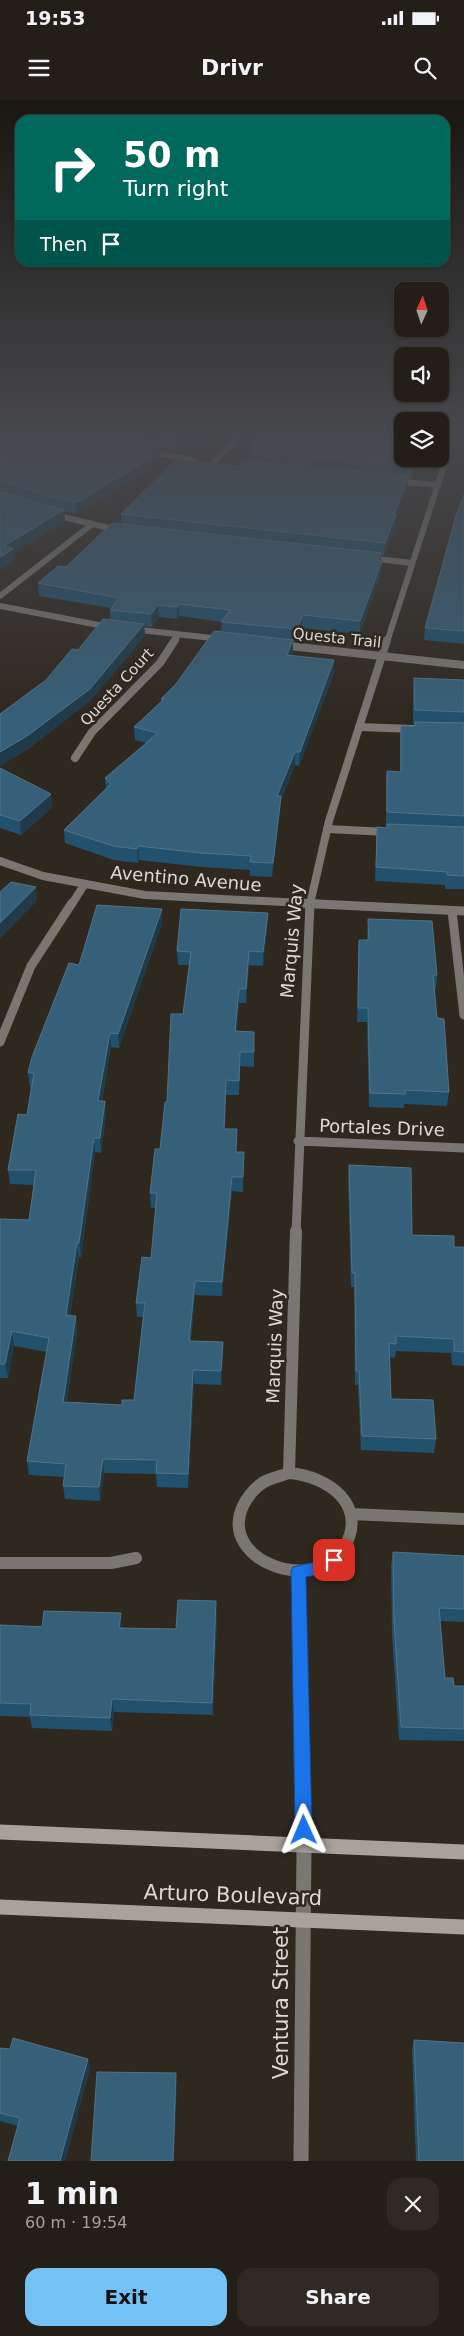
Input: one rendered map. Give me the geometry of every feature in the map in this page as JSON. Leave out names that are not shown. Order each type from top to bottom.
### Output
[{"type":"street","points":[[0,596],[87,528]]},
{"type":"street","points":[[108,528],[128,532]]},
{"type":"street","name":"Marquis Way","points":[[289,1473],[298,1141],[310,904],[327,829],[424,528]]},
{"type":"street","points":[[361,558],[412,563]]},
{"type":"street","points":[[0,606],[117,628]]},
{"type":"street","points":[[125,629],[233,640]]},
{"type":"street","name":"Questa Court","points":[[75,758],[92,732],[160,663],[178,635]]},
{"type":"street","name":"Questa Trail","points":[[270,644],[464,665]]},
{"type":"street","points":[[359,727],[426,729]]},
{"type":"street","points":[[327,829],[399,832]]},
{"type":"street","name":"Aventino Avenue","points":[[0,861],[43,876],[145,895],[464,911]]},
{"type":"street","points":[[0,1042],[31,966],[84,885]]},
{"type":"street","points":[[452,911],[464,1015]]},
{"type":"street","name":"Portales Drive","points":[[298,1141],[464,1148]]},
{"type":"street","points":[[289,1473],[303,1474],[328,1483],[346,1502],[351,1514],[352,1531],[346,1547],[334,1560],[317,1568],[298,1572],[286,1571],[262,1562],[246,1545],[239,1524],[243,1503],[249,1494],[266,1480],[289,1473]]},
{"type":"street","points":[[351,1514],[464,1519]]},
{"type":"street","points":[[0,1563],[111,1563],[136,1558]]},
{"type":"street","points":[[298,1572],[304,1845]]},
{"type":"street","points":[[0,1832],[464,1852]]},
{"type":"street","name":"Ventura Street","points":[[302,2161],[302,1919],[304,1845]]},
{"type":"street","name":"Arturo Boulevard","points":[[0,1907],[464,1927]]},
{"type":"building","points":[[0,528],[34,528],[4,546],[13,549],[0,557]]},
{"type":"building","points":[[107,528],[158,528],[381,553],[378,560],[382,561],[360,621],[303,615],[297,629],[221,622],[230,610],[178,604],[177,607],[158,605],[151,614],[110,610],[119,598],[38,583],[58,566],[66,567]]},
{"type":"building","points":[[250,528],[391,528],[385,543]]},
{"type":"building","points":[[453,528],[464,528],[464,631],[425,628]]},
{"type":"building","points":[[103,619],[144,624],[90,689],[27,736],[0,752],[0,714],[46,680],[72,649],[78,650]]},
{"type":"building","points":[[214,631],[293,640],[287,655],[334,660],[300,752],[295,752],[277,796],[281,796],[273,863],[250,862],[251,856],[138,846],[137,849],[113,846],[64,830],[111,784],[105,778],[158,733],[134,727],[164,699],[161,699],[176,684]]},
{"type":"building","points":[[414,678],[464,680],[464,712],[415,710]]},
{"type":"building","points":[[415,722],[464,723],[464,816],[387,812],[387,771],[401,772],[401,726],[415,726]]},
{"type":"building","points":[[0,768],[51,794],[20,821],[0,815]]},
{"type":"building","points":[[387,824],[464,827],[464,876],[447,875],[447,872],[376,867],[377,827],[387,828]]},
{"type":"building","points":[[11,882],[36,887],[0,923],[0,892]]},
{"type":"building","points":[[97,905],[162,909],[118,1034],[110,1033],[98,1101],[105,1101],[100,1138],[94,1138],[79,1243],[77,1243],[66,1315],[76,1316],[63,1402],[122,1405],[122,1400],[134,1400],[145,1303],[136,1303],[142,1257],[151,1258],[157,1193],[150,1193],[155,1149],[160,1149],[165,1102],[167,1102],[171,1014],[183,1014],[191,952],[177,951],[181,909],[268,913],[263,952],[249,951],[246,989],[239,989],[235,1031],[254,1032],[254,1052],[240,1052],[239,1081],[226,1080],[224,1129],[237,1129],[236,1152],[244,1152],[243,1177],[232,1177],[222,1282],[195,1281],[189,1341],[223,1342],[221,1371],[193,1370],[188,1474],[156,1473],[157,1460],[103,1459],[99,1487],[63,1486],[66,1464],[27,1461],[49,1338],[12,1331],[5,1364],[0,1364],[0,1219],[29,1220],[36,1170],[8,1170],[18,1114],[27,1115],[34,1073],[28,1073],[32,1057],[69,963],[79,965]]},
{"type":"building","points":[[368,919],[432,921],[437,975],[433,975],[437,1018],[444,1019],[449,1092],[405,1090],[405,1094],[370,1093],[368,1008],[358,1008],[359,940],[369,940]]},
{"type":"building","points":[[349,1165],[411,1168],[412,1235],[454,1236],[454,1247],[464,1247],[464,1352],[454,1351],[454,1339],[396,1336],[396,1344],[389,1343],[391,1399],[433,1400],[436,1439],[362,1436],[359,1371],[356,1371],[355,1273],[352,1273]]},
{"type":"building","points":[[393,1552],[464,1556],[464,1609],[439,1608],[445,1678],[453,1678],[454,1686],[464,1686],[464,1729],[401,1727],[394,1621]]},
{"type":"building","points":[[178,1600],[216,1601],[212,1703],[112,1699],[110,1718],[30,1715],[31,1704],[0,1703],[0,1625],[42,1627],[44,1611],[121,1613],[119,1628],[176,1629]]},
{"type":"building","points":[[13,2038],[88,2059],[60,2161],[8,2161],[20,2118],[0,2113],[0,2048],[10,2049]]},
{"type":"building","points":[[414,2040],[464,2043],[464,2161],[419,2161]]},
{"type":"building","points":[[97,2072],[176,2073],[173,2161],[91,2161]]},
{"type":"route","points":[[304,1830],[298,1572],[317,1568],[334,1560]]}]
